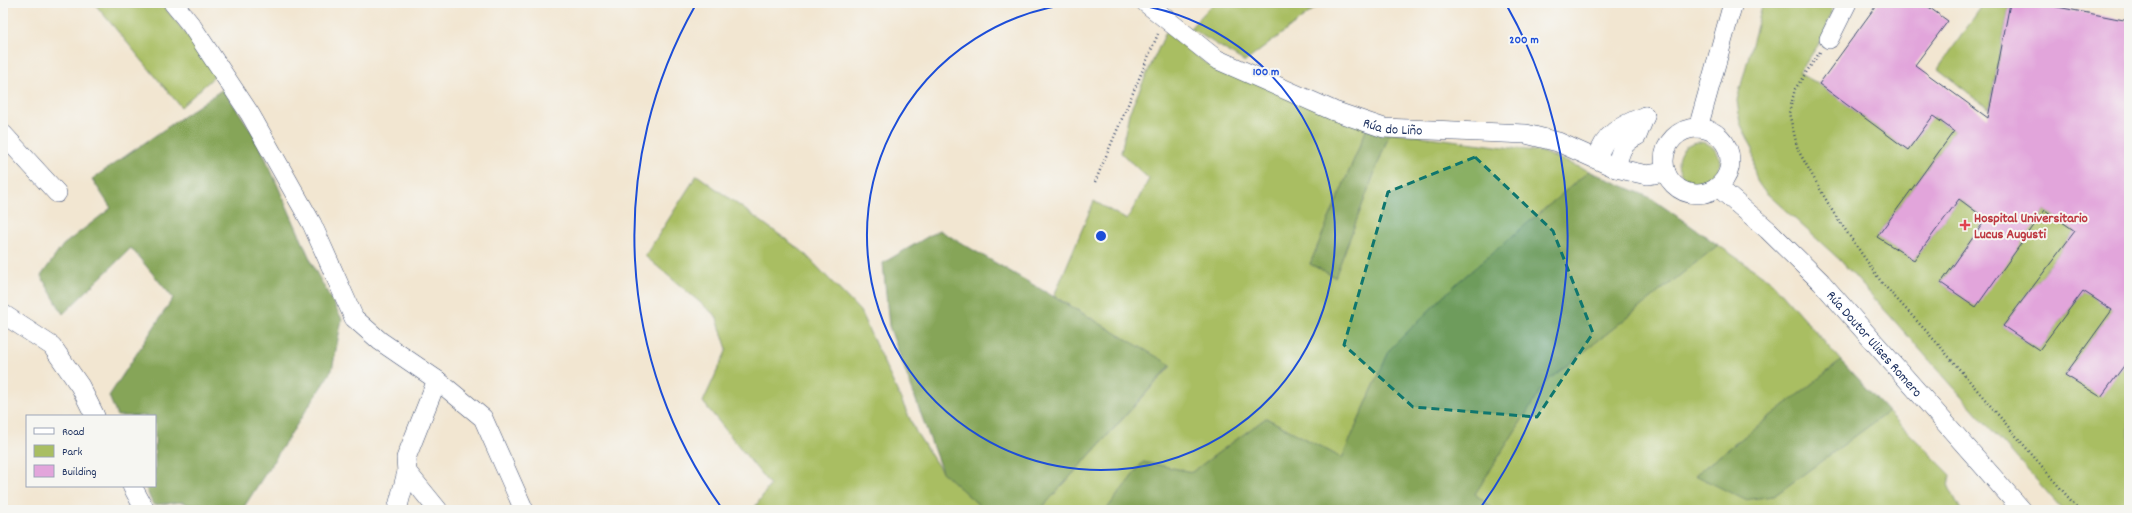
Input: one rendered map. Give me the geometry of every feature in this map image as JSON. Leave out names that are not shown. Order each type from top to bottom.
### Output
[{"type":"street","points":[[173,3],[191,25],[250,114],[312,224],[354,318],[380,341],[437,380],[482,418],[524,510]]},
{"type":"street","name":"Rúa do Liño","points":[[1146,3],[1216,60],[1334,111],[1384,128],[1526,134],[1558,142],[1616,168],[1646,175],[1666,172]]},
{"type":"street","points":[[1698,128],[1733,3]]},
{"type":"street","points":[[1829,39],[1847,3]]},
{"type":"street","points":[[1597,159],[1602,144],[1612,133],[1645,116],[1637,136],[1629,140],[1620,150],[1616,168]]},
{"type":"street","points":[[1698,128],[1717,135],[1728,151],[1728,171],[1724,180],[1718,187],[1701,194],[1684,192],[1676,187],[1666,172],[1664,162],[1666,151],[1670,142],[1678,134],[1687,130],[1698,128]]},
{"type":"street","points":[[3,134],[57,193]]},
{"type":"street","name":"Rúa Doutor Ulises Romero","points":[[1718,187],[1768,230],[1821,282],[2022,510]]},
{"type":"street","points":[[3,314],[52,346],[80,386],[94,415]]},
{"type":"street","points":[[397,510],[407,472],[406,458],[437,380]]},
{"type":"street","points":[[407,472],[438,510]]},
{"type":"street","points":[[133,487],[145,510]]},
{"type":"path","points":[[1096,182],[1157,34],[1168,21]]},
{"type":"path","points":[[1829,39],[1795,89],[1789,113],[1798,150],[1834,212],[1882,283],[1938,344],[2079,510]]},
{"type":"highlighted area","points":[[1475,157],[1553,231],[1593,333],[1537,417],[1413,407],[1344,345],[1388,192]]},
{"type":"green space","points":[[94,3],[161,3],[218,73],[181,107]]},
{"type":"green space","points":[[1214,3],[1322,3],[1245,62],[1190,28]]},
{"type":"green space","points":[[1763,3],[1834,3],[1823,38],[1799,73],[1819,84],[1908,150],[1932,116],[1954,131],[1877,237],[1914,260],[1959,199],[1986,219],[1941,283],[1975,306],[2045,210],[2075,231],[2003,326],[2039,350],[2083,291],[2112,310],[2065,375],[2101,396],[2129,359],[2129,510],[2063,510],[1840,260],[1763,190],[1757,181],[1754,170],[1753,149],[1740,123],[1737,100]]},
{"type":"green space","points":[[1984,3],[2010,3],[1989,109],[1938,69]]},
{"type":"green space","points":[[1166,32],[1207,64],[1368,126],[1310,264],[1335,277],[1390,132],[1542,152],[1589,171],[1456,284],[1390,349],[1342,458],[1266,418],[1192,472],[1143,462],[1106,510],[1040,510],[1171,366],[1054,296],[1094,201],[1127,220],[1149,179],[1121,153],[1129,113]]},
{"type":"green space","points":[[223,89],[257,139],[315,270],[342,319],[332,370],[242,510],[199,510],[183,502],[153,505],[145,487],[156,487],[156,415],[117,415],[109,396],[173,298],[131,248],[63,314],[41,276],[63,245],[111,208],[92,179]]},
{"type":"green space","points":[[1368,126],[1390,132],[1335,277],[1310,264]]},
{"type":"green space","points":[[1695,142],[1703,142],[1711,145],[1717,151],[1720,163],[1717,175],[1711,181],[1703,184],[1695,184],[1687,181],[1681,175],[1678,167],[1678,159],[1681,151],[1687,145]]},
{"type":"green space","points":[[1589,171],[1651,198],[1718,245],[1546,382],[1475,494],[1494,510],[1106,510],[1143,462],[1192,472],[1266,418],[1342,458],[1390,349],[1456,284]]},
{"type":"green space","points":[[697,175],[802,251],[860,311],[916,432],[942,472],[980,506],[990,510],[753,510],[770,485],[703,402],[727,349],[716,316],[645,256]]},
{"type":"green space","points":[[939,230],[1171,365],[1040,510],[990,510],[980,506],[942,472],[889,326],[883,263]]},
{"type":"green space","points":[[1718,245],[1772,282],[1841,361],[1695,475],[1774,496],[1888,412],[1951,475],[1949,487],[1961,510],[1494,510],[1475,494],[1546,382]]},
{"type":"green space","points":[[1841,361],[1888,412],[1774,496],[1745,500],[1695,475]]},
{"type":"building","points":[[1878,3],[1923,3],[1948,21],[1915,65],[1988,118],[2010,3],[2037,3],[2129,21],[2129,359],[2101,397],[2065,375],[2112,310],[2083,291],[2039,350],[2003,326],[2075,231],[2045,210],[1976,307],[1941,283],[1986,219],[1959,199],[1914,260],[1877,237],[1954,131],[1933,116],[1908,150],[1819,84]]},
{"type":"place","name":"Hospital Universitario Lucus Augusti","points":[[1965,225]]}]
